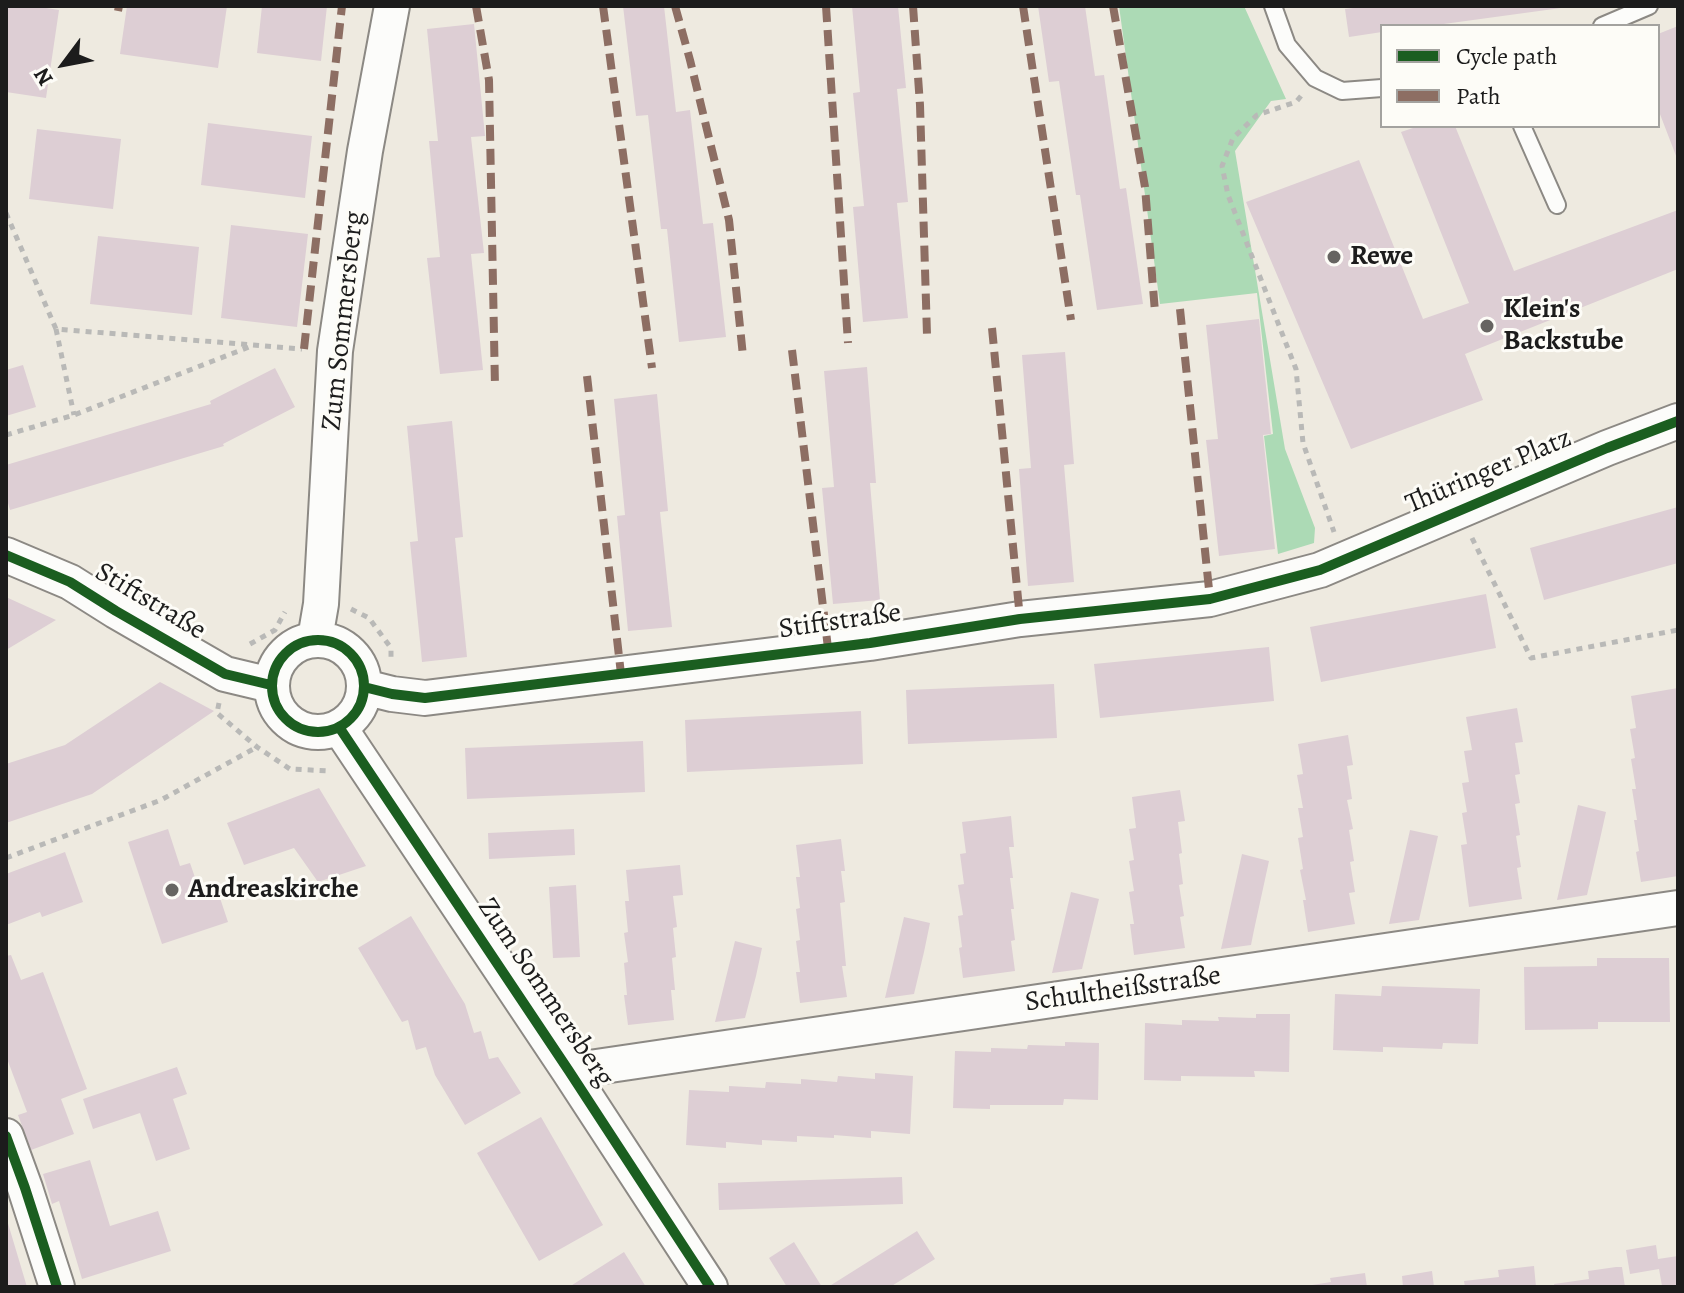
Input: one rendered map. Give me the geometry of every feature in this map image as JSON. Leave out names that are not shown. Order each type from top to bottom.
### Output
[{"type":"street","name":"Zum Sommersberg","points":[[315,639],[321,604],[335,351],[365,151],[392,6]]},
{"type":"street","name":"Thüringer Platz","points":[[1332,565],[1678,421]]},
{"type":"street","name":"Stiftstraße","points":[[6,555],[70,582],[225,674],[271,685]]},
{"type":"street","name":"Stiftstraße","points":[[364,687],[425,698],[870,643],[1020,619],[1210,599],[1332,565]]},
{"type":"street","points":[[315,639],[337,644],[354,656],[361,669],[364,687],[361,703],[352,717],[339,727],[323,732],[303,729],[287,719],[276,704],[271,685],[279,660],[292,647],[315,639]]},
{"type":"street","name":"Zum Sommersberg","points":[[339,727],[710,1287]]},
{"type":"street","name":"Schultheißstraße","points":[[569,1071],[1678,908]]},
{"type":"street","points":[[6,1136],[57,1287]]},
{"type":"lane","points":[[1273,6],[1287,45],[1315,78],[1342,91],[1380,88]]},
{"type":"lane","points":[[1607,24],[1649,6]]},
{"type":"lane","points":[[1523,128],[1557,205]]},
{"type":"path","points":[[1315,78],[1296,102],[1257,115],[1233,138],[1222,166],[1228,195],[1296,369],[1303,443],[1332,565]]},
{"type":"path","points":[[6,213],[56,329],[74,415]]},
{"type":"path","points":[[56,329],[335,351]]},
{"type":"path","points":[[6,435],[74,415],[254,345]]},
{"type":"path","points":[[1458,511],[1531,658],[1678,630]]},
{"type":"path","points":[[225,674],[217,713],[257,747],[290,769],[339,772]]},
{"type":"path","points":[[6,858],[161,800],[257,747]]},
{"type":"green space","points":[[1119,6],[1244,6],[1286,99],[1271,101],[1235,151],[1285,449],[1315,528],[1314,543],[1278,554],[1264,436],[1273,434],[1257,293],[1160,304]]},
{"type":"building","points":[[6,6],[59,10],[46,98],[6,92]]},
{"type":"building","points":[[127,6],[227,6],[218,68],[120,54]]},
{"type":"building","points":[[262,6],[327,6],[321,61],[257,53]]},
{"type":"building","points":[[623,6],[664,6],[676,112],[690,110],[703,224],[713,223],[726,337],[679,342],[667,229],[661,229],[648,115],[636,116]]},
{"type":"building","points":[[852,6],[898,6],[906,88],[897,89],[908,202],[897,203],[908,318],[863,322],[853,207],[864,206],[853,93],[860,92]]},
{"type":"building","points":[[1038,6],[1085,6],[1095,76],[1104,75],[1120,189],[1126,188],[1143,304],[1097,310],[1059,81],[1049,82]]},
{"type":"building","points":[[1369,6],[1561,6],[1444,24],[1380,24],[1380,32],[1349,37],[1345,9]]},
{"type":"building","points":[[474,24],[485,136],[471,137],[484,253],[471,254],[483,370],[440,374],[427,258],[440,257],[429,141],[438,141],[427,29]]},
{"type":"building","points":[[1678,26],[1678,161],[1660,114],[1660,33]]},
{"type":"building","points":[[208,123],[312,136],[305,198],[201,185]]},
{"type":"building","name":"Rewe","points":[[1413,128],[1456,128],[1514,271],[1678,210],[1678,269],[1465,354],[1483,400],[1351,449],[1246,202],[1359,160],[1423,319],[1469,303],[1401,132]]},
{"type":"building","points":[[37,129],[121,139],[113,209],[29,199]]},
{"type":"building","points":[[231,225],[308,234],[297,327],[221,318]]},
{"type":"building","points":[[98,236],[199,247],[192,315],[90,304]]},
{"type":"building","points":[[1259,319],[1271,434],[1263,435],[1275,549],[1219,556],[1206,440],[1218,439],[1206,325]]},
{"type":"building","points":[[1065,352],[1074,464],[1064,465],[1074,582],[1028,586],[1019,469],[1031,468],[1022,355]]},
{"type":"building","points":[[23,365],[36,407],[6,416],[6,370]]},
{"type":"building","points":[[867,367],[876,483],[870,483],[880,600],[833,604],[822,488],[834,487],[824,371]]},
{"type":"building","points":[[275,368],[295,407],[224,446],[10,510],[6,496],[6,465],[211,404],[210,401]]},
{"type":"building","points":[[657,394],[668,511],[660,512],[672,627],[628,631],[617,516],[625,515],[614,399]]},
{"type":"building","points":[[452,421],[463,537],[455,538],[467,657],[422,662],[410,542],[418,541],[407,426]]},
{"type":"building","points":[[1678,507],[1678,563],[1544,600],[1530,548]]},
{"type":"building","points":[[1486,594],[1496,648],[1321,682],[1310,627]]},
{"type":"building","points":[[6,597],[56,620],[6,650]]},
{"type":"building","points":[[1269,647],[1274,701],[1100,718],[1094,664]]},
{"type":"building","points":[[160,682],[214,711],[92,794],[6,823],[6,764],[65,745]]},
{"type":"building","points":[[1054,684],[1057,738],[908,744],[906,690]]},
{"type":"building","points":[[1678,688],[1678,876],[1641,882],[1632,789],[1636,789],[1631,759],[1635,758],[1630,729],[1636,728],[1631,696]]},
{"type":"building","points":[[1517,708],[1523,742],[1515,743],[1520,774],[1515,775],[1520,803],[1515,804],[1521,867],[1517,868],[1522,899],[1469,907],[1461,845],[1467,844],[1462,813],[1467,812],[1462,783],[1469,782],[1464,751],[1472,750],[1466,717]]},
{"type":"building","points":[[861,711],[863,764],[687,772],[685,720]]},
{"type":"building","points":[[1348,735],[1353,765],[1347,766],[1352,799],[1347,800],[1353,829],[1349,830],[1354,861],[1350,862],[1355,892],[1349,893],[1355,924],[1308,932],[1298,838],[1303,837],[1298,808],[1303,808],[1297,775],[1303,774],[1298,744]]},
{"type":"building","points":[[643,741],[645,792],[467,799],[465,748]]},
{"type":"building","points":[[319,788],[366,866],[318,882],[294,848],[244,865],[227,823]]},
{"type":"building","points":[[1180,790],[1185,821],[1178,822],[1183,884],[1179,885],[1184,916],[1180,917],[1185,948],[1134,955],[1130,924],[1134,924],[1129,892],[1134,891],[1129,861],[1134,860],[1129,829],[1136,828],[1132,797]]},
{"type":"building","points":[[1578,805],[1606,812],[1587,895],[1557,900]]},
{"type":"building","points":[[1011,816],[1014,847],[1009,847],[1013,878],[1010,878],[1014,909],[1011,909],[1015,940],[1011,941],[1015,971],[963,978],[958,916],[963,915],[958,885],[964,884],[960,854],[966,853],[962,822]]},
{"type":"building","name":"Andreaskirche","points":[[168,829],[180,866],[190,863],[200,892],[216,886],[228,922],[162,944],[128,842]]},
{"type":"building","points":[[574,829],[575,855],[489,859],[488,833]]},
{"type":"building","points":[[1410,830],[1438,836],[1419,920],[1389,924]]},
{"type":"building","points":[[841,839],[845,902],[840,903],[846,966],[842,966],[847,997],[800,1003],[796,972],[800,972],[796,909],[800,908],[796,877],[800,877],[796,845]]},
{"type":"building","points":[[65,852],[83,902],[42,917],[40,912],[6,925],[6,874]]},
{"type":"building","points":[[1242,854],[1269,861],[1251,945],[1221,949]]},
{"type":"building","points":[[680,865],[683,895],[673,896],[677,927],[673,928],[676,957],[672,958],[674,1020],[628,1025],[624,995],[627,995],[624,963],[628,962],[624,933],[628,932],[625,901],[629,901],[626,870]]},
{"type":"building","points":[[576,885],[580,957],[553,958],[549,887]]},
{"type":"building","points":[[1071,892],[1099,899],[1082,969],[1052,973]]},
{"type":"building","points":[[411,916],[465,1004],[474,1033],[481,1031],[489,1059],[498,1057],[521,1093],[465,1125],[435,1075],[426,1047],[416,1050],[408,1020],[402,1022],[358,948]]},
{"type":"building","points":[[904,917],[930,923],[924,952],[914,994],[885,998]]},
{"type":"building","points":[[735,941],[762,948],[756,976],[745,1018],[715,1022]]},
{"type":"building","points":[[11,955],[21,980],[43,972],[87,1089],[61,1099],[74,1134],[31,1150],[18,1115],[27,1112],[6,1056],[6,956]]},
{"type":"building","points":[[1597,958],[1669,958],[1670,1022],[1598,1022],[1598,1029],[1525,1030],[1524,967],[1597,966]]},
{"type":"building","points":[[1382,986],[1480,989],[1478,1044],[1443,1043],[1442,1049],[1383,1047],[1383,1052],[1333,1050],[1335,994],[1381,996]]},
{"type":"building","points":[[1256,1014],[1290,1014],[1289,1072],[1254,1071],[1255,1077],[1181,1076],[1181,1081],[1144,1080],[1145,1023],[1182,1025],[1182,1020],[1256,1018]]},
{"type":"building","points":[[1065,1042],[1099,1043],[1098,1100],[1064,1099],[1063,1105],[953,1108],[955,1051],[991,1052],[991,1048],[1027,1049],[1028,1045],[1065,1046]]},
{"type":"building","points":[[177,1067],[187,1094],[173,1099],[190,1149],[156,1161],[140,1113],[93,1129],[83,1099]]},
{"type":"building","points":[[875,1073],[913,1076],[910,1134],[871,1131],[871,1138],[797,1136],[797,1142],[762,1140],[762,1145],[726,1142],[726,1148],[686,1145],[689,1090],[729,1092],[729,1086],[765,1088],[766,1082],[801,1084],[801,1079],[837,1082],[838,1076],[875,1079]]},
{"type":"building","points":[[541,1117],[603,1225],[539,1261],[477,1153]]},
{"type":"building","points":[[90,1160],[110,1226],[158,1211],[171,1251],[82,1279],[59,1201],[52,1204],[43,1174]]},
{"type":"building","points":[[902,1177],[903,1204],[719,1210],[718,1183]]},
{"type":"building","points":[[7,1220],[27,1287],[6,1287]]},
{"type":"building","points":[[917,1231],[935,1259],[890,1287],[828,1287]]},
{"type":"building","points":[[794,1242],[822,1287],[787,1287],[769,1258]]},
{"type":"building","points":[[1656,1245],[1658,1259],[1678,1256],[1678,1287],[1662,1286],[1659,1269],[1630,1274],[1626,1250]]},
{"type":"building","points":[[624,1252],[646,1287],[569,1287]]},
{"type":"building","points":[[1534,1266],[1536,1287],[1465,1287],[1464,1281],[1499,1277],[1498,1270]]},
{"type":"building","points":[[1622,1267],[1625,1287],[1555,1287],[1554,1284],[1589,1279],[1588,1271]]},
{"type":"building","points":[[1432,1271],[1434,1287],[1403,1287],[1402,1276]]},
{"type":"building","points":[[1365,1273],[1367,1287],[1312,1287],[1331,1282],[1330,1278]]},
{"type":"marked path","points":[[118,11],[119,6]]},
{"type":"marked path","points":[[304,349],[342,6]]},
{"type":"marked path","points":[[476,6],[489,80],[495,387]]},
{"type":"marked path","points":[[603,6],[652,368]]},
{"type":"marked path","points":[[675,6],[729,220],[743,356]]},
{"type":"marked path","points":[[826,6],[848,343]]},
{"type":"marked path","points":[[913,6],[920,105],[927,335]]},
{"type":"marked path","points":[[1023,6],[1071,320]]},
{"type":"marked path","points":[[1113,6],[1145,187],[1155,312]]},
{"type":"marked path","points":[[1180,309],[1210,599]]},
{"type":"marked path","points":[[992,328],[1020,619]]},
{"type":"marked path","points":[[792,350],[828,648]]},
{"type":"marked path","points":[[587,376],[621,674]]},
{"type":"cycle path","points":[[364,687],[425,698],[870,643],[1020,619],[1210,599],[1320,570],[1678,421]]},
{"type":"cycle path","points":[[6,555],[70,582],[225,674],[271,685]]},
{"type":"cycle path","points":[[318,640],[335,644],[350,654],[360,669],[364,686],[360,703],[350,718],[335,728],[318,732],[301,728],[286,718],[276,703],[272,686],[276,669],[286,654],[301,644],[318,640]]},
{"type":"cycle path","points":[[339,727],[710,1287]]},
{"type":"cycle path","points":[[6,1136],[57,1287]]},
{"type":"place","name":"Rewe","points":[[1334,257]]},
{"type":"place","name":"Klein's Backstube","points":[[1487,326]]},
{"type":"place","name":"Andreaskirche","points":[[172,890]]}]
